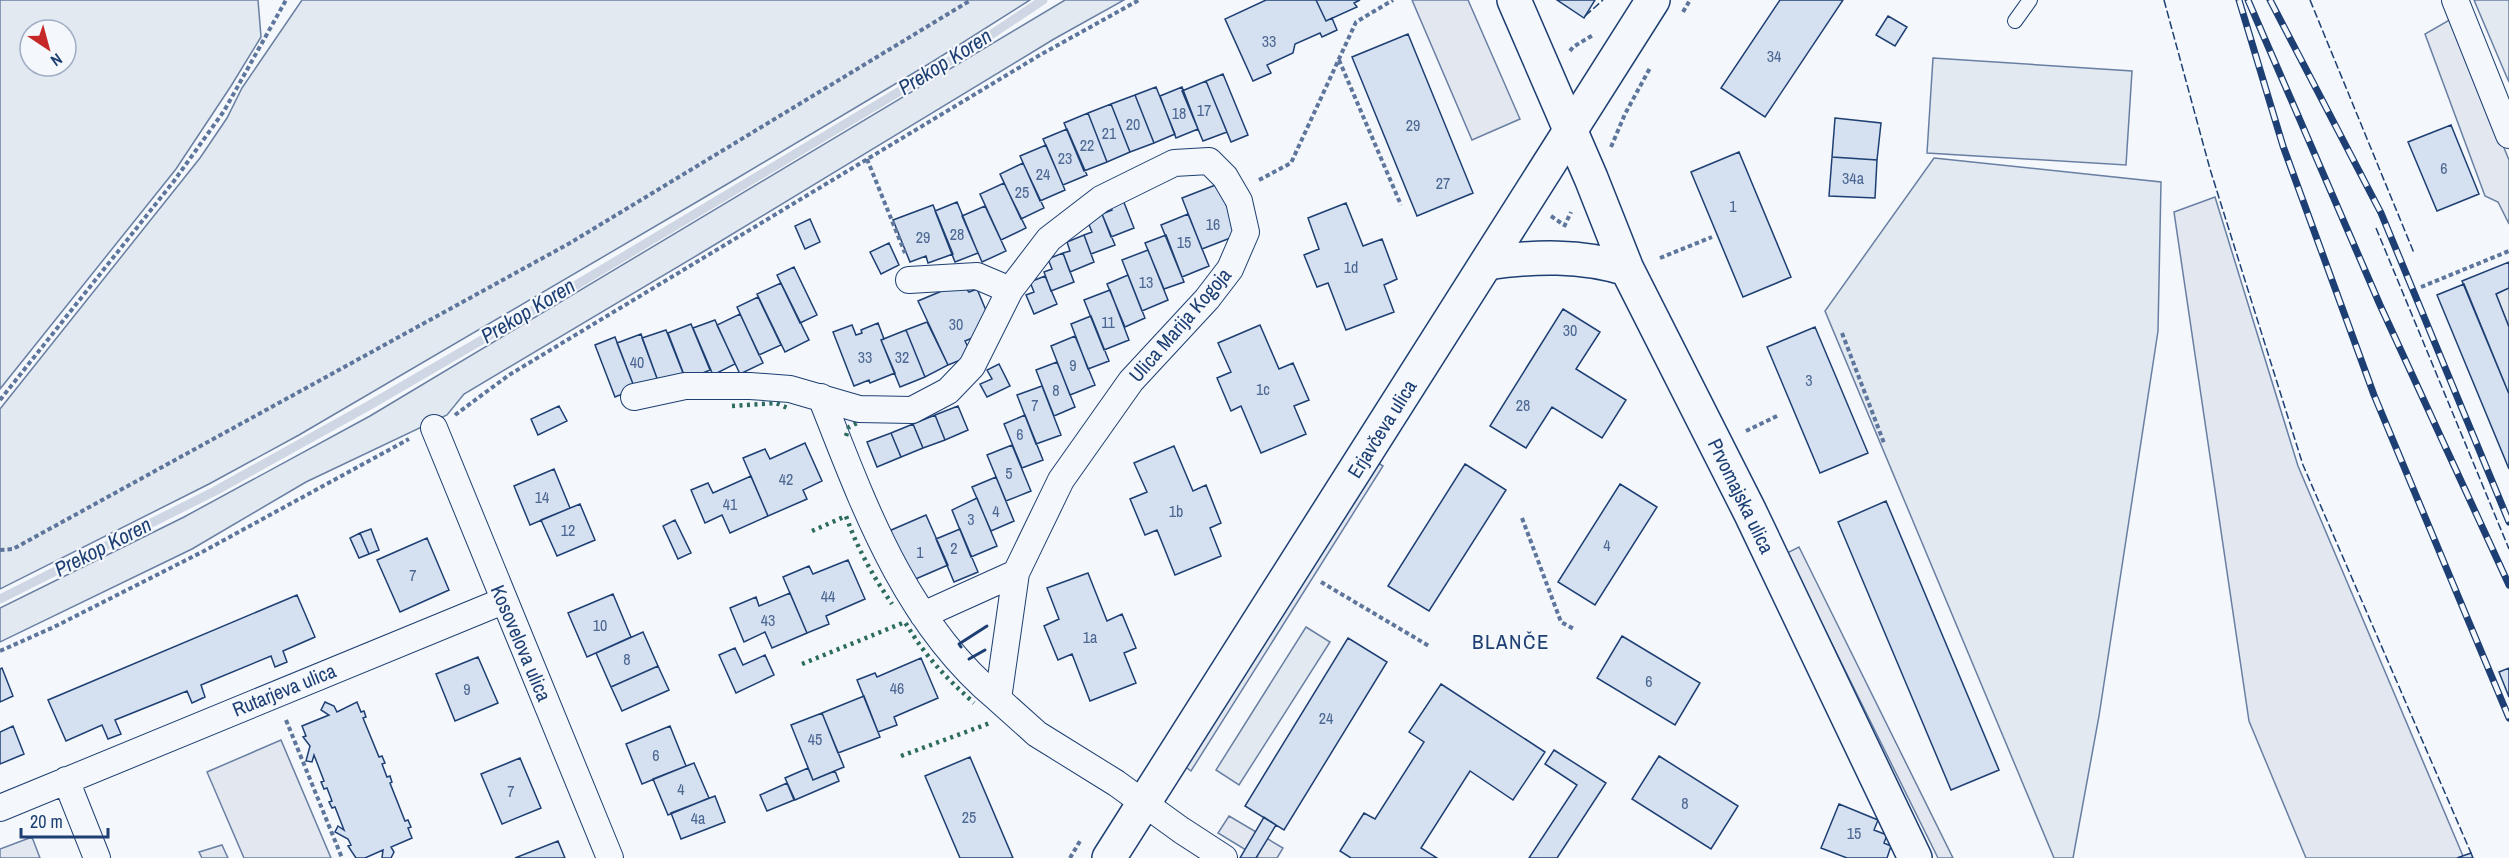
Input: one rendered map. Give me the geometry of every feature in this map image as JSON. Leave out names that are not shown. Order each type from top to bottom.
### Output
[{"type":"street","name":"Prvomajska ulica","points":[[1514,0],[1628,269],[1750,512],[1915,858]]},
{"type":"street","name":"Erjavčeva ulica","points":[[1109,858],[1653,0]]},
{"type":"street","points":[[2455,0],[2509,135]]},
{"type":"street","name":"Ulica Marija Kogoja","points":[[634,398],[685,386],[750,386],[790,389],[859,409],[912,410],[948,391],[972,366],[1010,290],[1049,239],[1101,199],[1174,163],[1209,162],[1225,177],[1239,201],[1246,232],[1230,269],[1131,381],[1061,480],[1016,573],[998,699]]},
{"type":"street","points":[[1487,263],[1526,257],[1561,257],[1606,263],[1628,269]]},
{"type":"street","points":[[912,280],[977,276],[1010,290]]},
{"type":"street","points":[[821,398],[868,518],[922,615],[974,679],[1037,734],[1145,803],[1224,858]]},
{"type":"street","name":"Kosovelova ulica","points":[[434,428],[610,858]]},
{"type":"street","points":[[922,615],[1016,573]]},
{"type":"street","name":"Rutarjeva ulica","points":[[0,808],[503,601]]},
{"type":"street","points":[[66,780],[98,858]]},
{"type":"lane","points":[[2015,21],[2030,0]]},
{"type":"path","points":[[0,400],[168,189],[212,128],[224,111],[286,0]]},
{"type":"path","points":[[0,550],[13,549],[570,243],[971,0]]},
{"type":"path","points":[[0,651],[54,627],[194,556],[402,442],[443,424],[508,375],[1040,55],[1139,0]]},
{"type":"path","points":[[1234,193],[1291,163],[1356,22],[1393,0]]},
{"type":"path","points":[[1573,47],[1602,30]]},
{"type":"path","points":[[1339,59],[1401,205]]},
{"type":"path","points":[[1609,150],[1624,114],[1652,64]]},
{"type":"path","points":[[867,159],[912,280]]},
{"type":"path","points":[[1660,258],[1712,237]]},
{"type":"path","points":[[2421,286],[2509,251]]},
{"type":"path","points":[[1842,333],[1884,442]]},
{"type":"path","points":[[1746,431],[1779,415]]},
{"type":"path","points":[[1522,518],[1561,622],[1574,629]]},
{"type":"path","points":[[1317,580],[1429,646]]},
{"type":"path","points":[[276,694],[342,858]]},
{"type":"shaded area","points":[[0,0],[258,0],[261,37],[176,169],[0,389]]},
{"type":"shaded area","points":[[302,0],[1030,0],[932,62],[724,186],[299,435],[209,484],[0,589],[0,409],[200,158],[227,118],[242,88]]},
{"type":"shaded area","points":[[1065,0],[1124,0],[1054,39],[464,394],[447,415],[306,482],[192,549],[0,642],[0,608],[184,517],[370,416]]},
{"type":"shaded area","points":[[1412,0],[1468,0],[1520,119],[1472,140]]},
{"type":"shaded area","points":[[2474,0],[2509,0],[2509,82],[2505,73]]},
{"type":"shaded area","points":[[2451,19],[2509,160],[2509,224],[2498,202],[2485,196],[2425,34]]},
{"type":"shaded area","points":[[1933,58],[2132,71],[2126,165],[1927,153]]},
{"type":"shaded area","points":[[1934,158],[2161,182],[2158,331],[2099,716],[2073,858],[2054,858],[1825,311]]},
{"type":"shaded area","points":[[2215,197],[2298,466],[2463,856],[2458,858],[2306,858],[2249,721],[2174,212]]},
{"type":"shaded area","points":[[2509,288],[2509,327],[2496,294]]},
{"type":"shaded area","points":[[1375,461],[1383,466],[1191,771],[1183,765]]},
{"type":"shaded area","points":[[1799,547],[1953,858],[1938,858],[1787,553]]},
{"type":"shaded area","points":[[1306,627],[1330,642],[1239,785],[1216,770]]},
{"type":"shaded area","points":[[281,740],[331,858],[244,858],[207,772]]},
{"type":"shaded area","points":[[1229,816],[1283,848],[1277,858],[1259,858],[1218,833]]},
{"type":"shaded area","points":[[32,837],[40,858],[0,858],[0,849]]},
{"type":"shaded area","points":[[222,845],[228,858],[202,858],[199,852]]},
{"type":"building","points":[[1266,0],[1316,0],[1326,21],[1332,18],[1337,30],[1322,37],[1320,33],[1295,44],[1293,53],[1267,65],[1271,73],[1253,81],[1225,19]]},
{"type":"building","points":[[1316,0],[1360,0],[1354,3],[1357,7],[1326,21]]},
{"type":"building","points":[[1557,0],[1595,0],[1584,18]]},
{"type":"building","points":[[1780,0],[1843,0],[1765,117],[1721,88]]},
{"type":"building","points":[[1888,16],[1907,27],[1895,46],[1876,35]]},
{"type":"building","points":[[1408,34],[1473,193],[1417,216],[1352,57]]},
{"type":"building","points":[[1223,74],[1248,135],[1231,142],[1206,81]]},
{"type":"building","points":[[1206,81],[1227,132],[1203,141],[1182,91]]},
{"type":"building","points":[[1156,87],[1175,134],[1154,143],[1135,95]]},
{"type":"building","points":[[1182,87],[1198,129],[1176,138],[1160,96]]},
{"type":"building","points":[[1135,95],[1154,143],[1130,152],[1111,104]]},
{"type":"building","points":[[1111,104],[1130,152],[1107,162],[1088,113]]},
{"type":"building","points":[[1088,113],[1107,162],[1084,171],[1064,123]]},
{"type":"building","points":[[1835,118],[1881,123],[1877,160],[1832,157]]},
{"type":"building","points":[[2451,125],[2479,194],[2437,211],[2408,142]]},
{"type":"building","points":[[1067,129],[1087,175],[1063,185],[1043,139]]},
{"type":"building","points":[[1046,145],[1065,190],[1040,201],[1020,156]]},
{"type":"building","points":[[1739,152],[1791,277],[1743,297],[1691,172]]},
{"type":"building","points":[[1832,157],[1877,160],[1875,198],[1829,196]]},
{"type":"building","points":[[1023,163],[1044,208],[1021,219],[1000,174]]},
{"type":"building","points":[[1004,183],[1026,228],[1001,240],[980,194]]},
{"type":"building","points":[[1218,184],[1238,235],[1202,249],[1182,198]]},
{"type":"building","points":[[1123,200],[1134,228],[1111,237],[1102,214],[1112,210],[1110,205]]},
{"type":"building","points":[[957,202],[978,253],[955,262],[935,211]]},
{"type":"building","points":[[1346,203],[1363,246],[1382,239],[1397,279],[1384,285],[1394,312],[1346,330],[1328,283],[1317,287],[1304,255],[1319,249],[1308,218]]},
{"type":"building","points":[[933,205],[953,254],[928,263],[926,256],[910,262],[893,220]]},
{"type":"building","points":[[985,206],[1006,251],[982,262],[962,216]]},
{"type":"building","points":[[1102,214],[1115,245],[1091,254],[1084,235],[1092,232],[1087,220]]},
{"type":"building","points":[[1188,214],[1209,266],[1182,277],[1161,225]]},
{"type":"building","points":[[810,219],[820,242],[805,249],[795,226]]},
{"type":"building","points":[[1084,235],[1094,262],[1070,272],[1063,253],[1070,251],[1067,242]]},
{"type":"building","points":[[1166,235],[1184,282],[1164,289],[1145,243]]},
{"type":"building","points":[[889,243],[899,265],[881,274],[870,252]]},
{"type":"building","points":[[1148,250],[1168,300],[1142,311],[1122,260]]},
{"type":"building","points":[[1063,253],[1074,282],[1051,291],[1044,272],[1052,269],[1048,259]]},
{"type":"building","points":[[2509,262],[2509,288],[2496,294],[2509,327],[2509,394],[2462,281]]},
{"type":"building","points":[[794,267],[817,315],[800,323],[777,275]]},
{"type":"building","points":[[1128,275],[1145,318],[1125,327],[1107,284]]},
{"type":"building","points":[[1045,276],[1057,304],[1034,314],[1026,295],[1034,292],[1030,282]]},
{"type":"building","points":[[781,283],[809,340],[785,352],[757,294]]},
{"type":"building","points":[[961,283],[969,292],[977,289],[990,320],[982,334],[965,341],[971,353],[968,357],[948,365],[918,301]]},
{"type":"building","points":[[2464,284],[2509,394],[2509,469],[2437,295]]},
{"type":"building","points":[[1110,290],[1129,340],[1104,350],[1084,300]]},
{"type":"building","points":[[758,297],[781,345],[759,355],[737,307]]},
{"type":"building","points":[[1563,309],[1600,332],[1576,369],[1626,400],[1602,438],[1552,407],[1526,448],[1490,426]]},
{"type":"building","points":[[740,314],[763,363],[740,374],[717,325]]},
{"type":"building","points":[[1091,316],[1109,361],[1088,369],[1071,324]]},
{"type":"building","points":[[715,320],[735,364],[713,375],[693,328]]},
{"type":"building","points":[[927,322],[948,365],[925,377],[906,330]]},
{"type":"building","points":[[878,323],[884,339],[881,340],[895,373],[870,383],[869,380],[854,386],[833,332],[852,325],[856,335],[862,333],[861,330]]},
{"type":"building","points":[[691,324],[710,370],[686,380],[668,333]]},
{"type":"building","points":[[1260,325],[1279,369],[1293,363],[1309,400],[1294,406],[1306,434],[1261,453],[1241,406],[1231,411],[1217,378],[1231,372],[1218,343]]},
{"type":"building","points":[[1815,327],[1868,453],[1820,473],[1767,347]]},
{"type":"building","points":[[666,330],[683,373],[658,381],[642,338]]},
{"type":"building","points":[[906,330],[925,377],[900,387],[881,340]]},
{"type":"building","points":[[641,334],[658,381],[635,389],[617,343]]},
{"type":"building","points":[[1075,336],[1095,385],[1070,395],[1051,346]]},
{"type":"building","points":[[615,337],[635,389],[615,397],[595,345]]},
{"type":"building","points":[[1057,362],[1075,407],[1054,416],[1036,370]]},
{"type":"building","points":[[999,364],[1010,386],[987,397],[980,384],[992,379],[987,370]]},
{"type":"building","points":[[1042,386],[1061,435],[1036,444],[1017,395]]},
{"type":"building","points":[[559,406],[567,421],[538,435],[531,419]]},
{"type":"building","points":[[958,406],[968,430],[945,440],[935,415]]},
{"type":"building","points":[[935,415],[945,440],[923,448],[913,424]]},
{"type":"building","points":[[1025,415],[1043,460],[1022,468],[1004,424]]},
{"type":"building","points":[[913,424],[923,448],[901,457],[891,433]]},
{"type":"building","points":[[891,433],[901,457],[877,467],[867,442]]},
{"type":"building","points":[[805,443],[822,481],[803,490],[807,499],[768,516],[743,458],[765,449],[770,459]]},
{"type":"building","points":[[1012,445],[1031,491],[1006,501],[987,455]]},
{"type":"building","points":[[1174,446],[1193,491],[1206,485],[1221,523],[1210,528],[1221,556],[1175,575],[1157,530],[1145,535],[1130,499],[1147,492],[1134,463]]},
{"type":"building","points":[[1465,464],[1506,490],[1429,611],[1388,586]]},
{"type":"building","points":[[554,469],[570,508],[530,525],[514,486]]},
{"type":"building","points":[[751,476],[768,516],[730,533],[722,515],[705,523],[691,490],[708,483],[713,493]]},
{"type":"building","points":[[996,477],[1014,521],[991,531],[972,487]]},
{"type":"building","points":[[1620,484],[1657,507],[1595,605],[1558,582]]},
{"type":"building","points":[[977,498],[997,546],[971,557],[952,510]]},
{"type":"building","points":[[1886,501],[1999,770],[1951,790],[1838,522]]},
{"type":"building","points":[[580,504],[595,540],[557,556],[541,520]]},
{"type":"building","points":[[926,515],[948,565],[911,581],[889,531]]},
{"type":"building","points":[[675,520],[691,553],[678,559],[663,526]]},
{"type":"building","points":[[371,529],[379,550],[369,554],[360,533]]},
{"type":"building","points":[[960,529],[978,572],[954,582],[936,539]]},
{"type":"building","points":[[360,533],[369,554],[359,558],[350,538]]},
{"type":"building","points":[[427,538],[449,590],[400,612],[377,560]]},
{"type":"building","points":[[848,560],[865,599],[826,616],[829,624],[807,633],[783,577],[809,566],[813,574]]},
{"type":"building","points":[[1088,573],[1107,621],[1122,614],[1136,648],[1124,653],[1136,683],[1090,701],[1072,654],[1058,660],[1044,626],[1059,619],[1047,588]]},
{"type":"building","points":[[790,593],[807,633],[772,648],[765,632],[744,642],[730,608],[756,597],[759,606]]},
{"type":"building","points":[[613,594],[631,637],[587,657],[568,613]]},
{"type":"building","points":[[297,595],[315,637],[283,651],[287,662],[275,667],[271,656],[201,685],[205,697],[192,703],[187,691],[115,720],[121,734],[108,739],[102,725],[66,741],[48,700]]},
{"type":"building","points":[[643,632],[658,666],[611,687],[596,653]]},
{"type":"building","points":[[1622,636],[1700,683],[1675,725],[1597,678]]},
{"type":"building","points":[[1348,638],[1387,662],[1284,830],[1245,806]]},
{"type":"building","points":[[735,648],[743,665],[765,655],[774,675],[736,693],[719,655]]},
{"type":"building","points":[[478,657],[498,703],[455,721],[436,674]]},
{"type":"building","points":[[921,658],[938,698],[894,717],[897,725],[878,732],[857,680],[875,673],[877,677]]},
{"type":"building","points":[[658,666],[669,690],[622,711],[611,687]]},
{"type":"building","points":[[2,668],[13,696],[0,702],[0,669]]},
{"type":"building","points":[[2509,668],[2509,697],[2499,672]]},
{"type":"building","points":[[1441,684],[1545,752],[1513,800],[1470,771],[1421,848],[1437,858],[1351,858],[1340,851],[1364,813],[1375,819],[1424,742],[1409,732]]},
{"type":"building","points":[[864,696],[880,737],[838,753],[822,713]]},
{"type":"building","points":[[325,702],[334,706],[337,712],[357,702],[361,712],[364,711],[366,717],[363,718],[379,757],[382,756],[385,763],[382,764],[387,777],[390,776],[392,782],[390,783],[405,821],[408,820],[411,827],[408,828],[412,838],[391,847],[394,852],[391,858],[382,858],[383,850],[365,858],[356,858],[348,846],[351,845],[348,839],[335,832],[338,826],[344,830],[335,807],[332,808],[329,802],[332,801],[327,788],[324,789],[321,782],[324,781],[314,755],[312,762],[306,761],[310,746],[303,737],[306,736],[302,726],[329,715],[321,710]]},
{"type":"building","points":[[822,713],[844,767],[813,780],[791,725]]},
{"type":"building","points":[[13,726],[24,754],[0,764],[0,732]]},
{"type":"building","points":[[670,726],[686,766],[642,784],[626,744]]},
{"type":"building","points":[[1554,750],[1606,783],[1557,858],[1529,858],[1577,785],[1545,764]]},
{"type":"building","points":[[1659,756],[1738,806],[1711,849],[1632,799]]},
{"type":"building","points":[[970,757],[1013,858],[960,858],[925,776]]},
{"type":"building","points":[[520,758],[541,808],[502,824],[481,774]]},
{"type":"building","points":[[694,763],[709,798],[668,815],[653,779]]},
{"type":"building","points":[[808,768],[813,780],[835,771],[839,781],[795,800],[785,778]]},
{"type":"building","points":[[787,783],[794,800],[767,811],[760,795]]},
{"type":"building","points":[[715,796],[725,822],[681,839],[671,813]]},
{"type":"building","points":[[1839,804],[1878,820],[1874,830],[1887,835],[1884,843],[1891,846],[1887,858],[1847,858],[1821,848]]},
{"type":"building","points":[[1264,817],[1276,825],[1256,858],[1240,858]]},
{"type":"building","points":[[558,841],[565,858],[515,858]]},
{"type":"building","points":[[2471,853],[2473,858],[2457,858]]},
{"type":"waterway","name":"Prekop Koren","points":[[0,599],[215,491],[370,405],[573,287],[965,52],[1043,0]]},
{"type":"railway","points":[[2239,0],[2283,146],[2374,395],[2509,718]]},
{"type":"railway","points":[[2248,0],[2380,305],[2509,585]]},
{"type":"railway","points":[[2270,0],[2381,213],[2509,522]]},
{"type":"hedge","points":[[732,406],[776,403],[790,409]]},
{"type":"hedge","points":[[846,436],[849,427],[857,423]]},
{"type":"hedge","points":[[812,531],[846,516],[866,562],[892,604]]},
{"type":"hedge","points":[[802,664],[905,622],[936,665],[974,703]]},
{"type":"hedge","points":[[901,756],[990,723]]},
{"type":"fence","points":[[1585,16],[1603,0]]},
{"type":"fence","points":[[2164,0],[2210,169],[2303,465],[2471,853]]},
{"type":"fence","points":[[2310,0],[2414,253]]},
{"type":"fence","points":[[2376,228],[2509,549]]},
{"type":"wall","points":[[961,647],[959,644],[987,626]]},
{"type":"wall","points":[[969,659],[985,650]]},
{"type":"district","name":"BLANČE","points":[[1511,642]]}]
